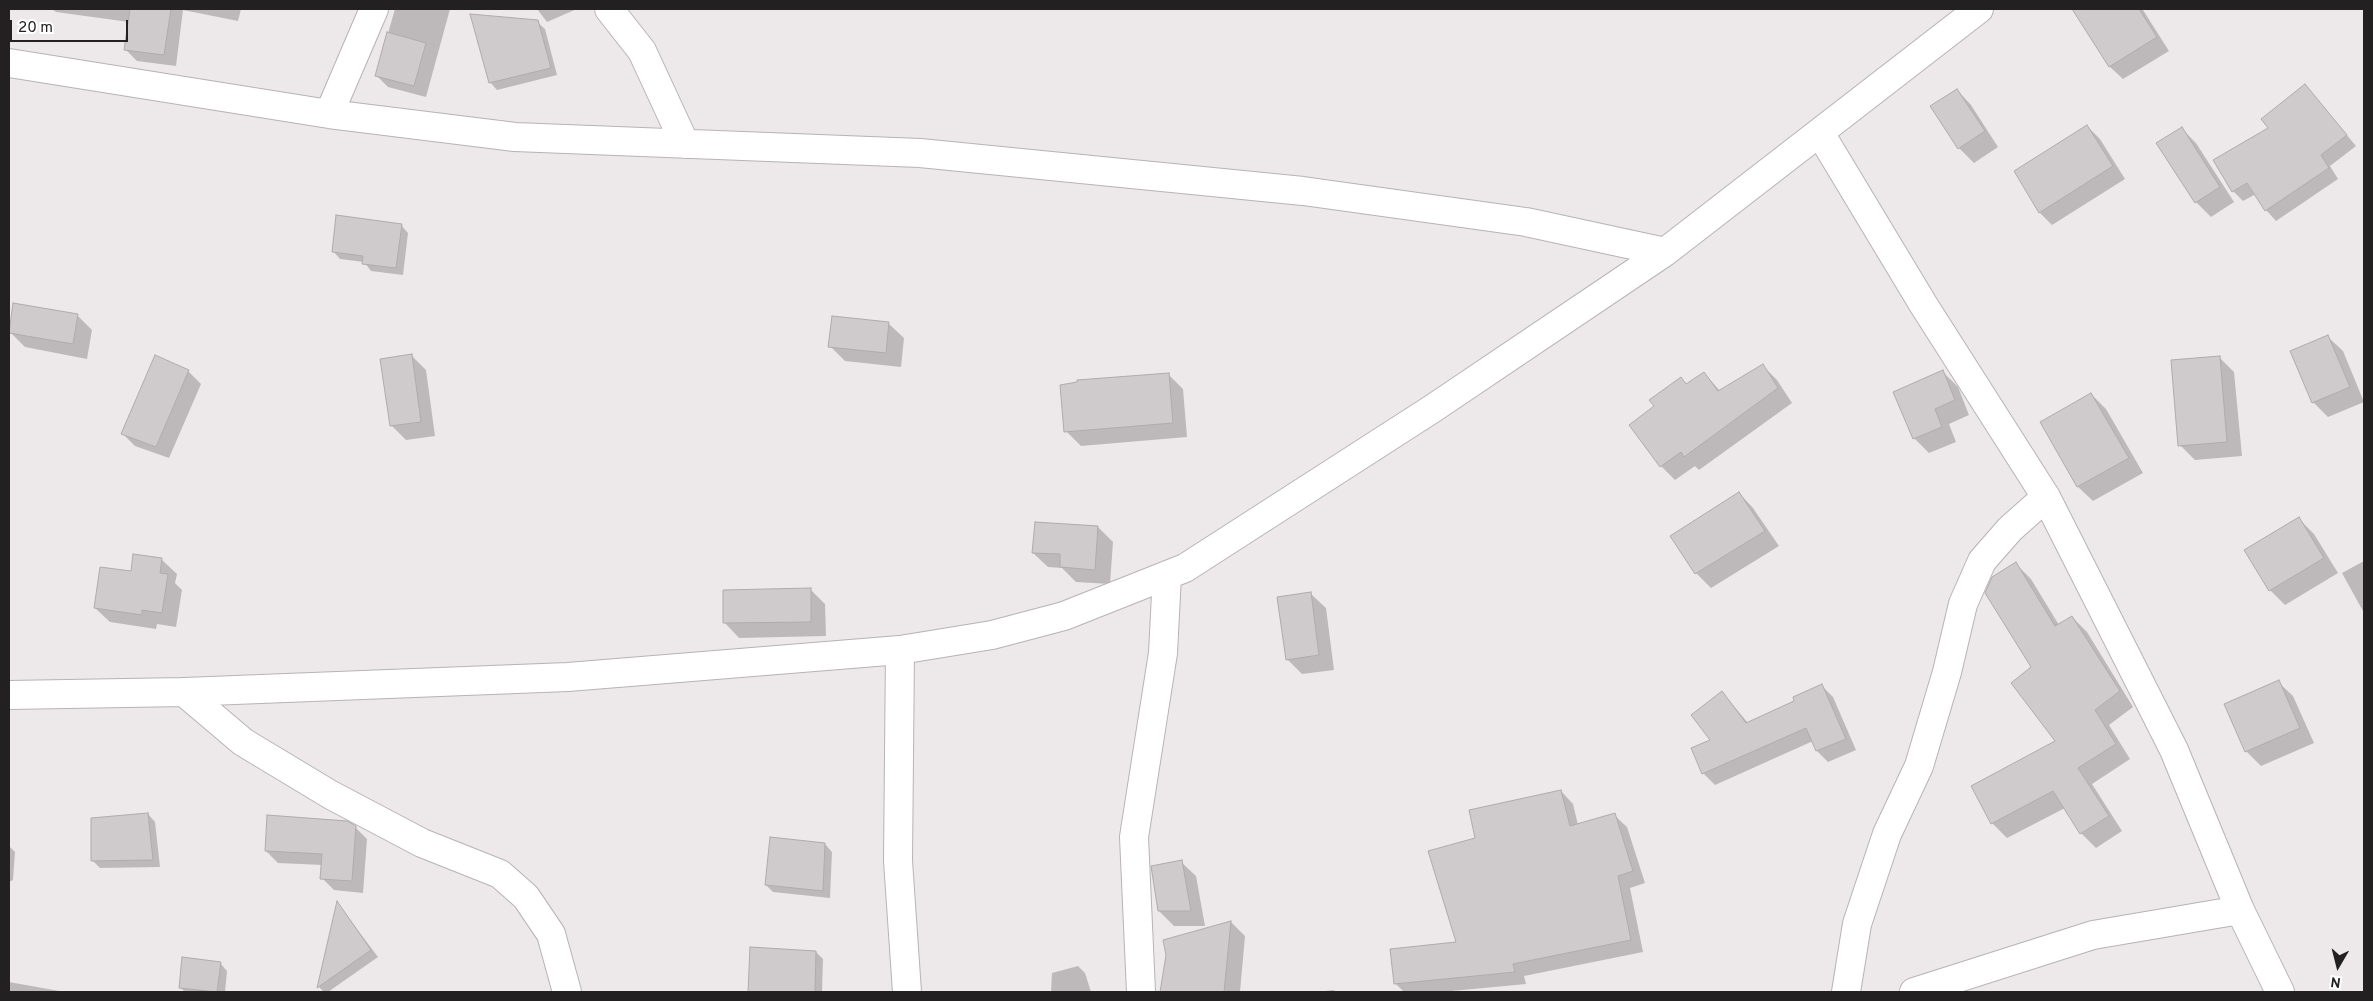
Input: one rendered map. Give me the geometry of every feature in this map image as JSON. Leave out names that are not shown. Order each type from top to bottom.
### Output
[{"type":"street","points":[[329,114],[374,9]]},
{"type":"street","points":[[609,9],[642,51],[685,144]]},
{"type":"street","points":[[9,695],[184,692],[568,676],[900,650],[992,635],[1064,616],[1185,568],[1269,515],[1665,252],[1980,9]]},
{"type":"street","points":[[9,63],[329,114],[514,137],[920,153],[1303,191],[1526,222],[1665,252]]},
{"type":"street","points":[[1820,133],[1922,304],[2046,497],[2174,750],[2240,910],[2280,992]]},
{"type":"street","points":[[1846,992],[1857,924],[1887,834],[1919,766],[1947,672],[1963,604],[1982,561],[2010,529],[2046,497]]},
{"type":"street","points":[[1141,992],[1134,837],[1163,653],[1167,574]]},
{"type":"street","points":[[900,650],[898,861],[907,992]]},
{"type":"street","points":[[184,692],[243,742],[331,795],[422,843],[500,874],[526,897],[551,934],[567,992]]},
{"type":"street","points":[[1914,992],[2093,935],[2240,910]]},
{"type":"building","points":[[130,9],[171,9],[164,55],[124,50]]},
{"type":"building","points":[[2072,9],[2139,9],[2157,37],[2109,67]]},
{"type":"building","points":[[470,14],[538,20],[551,68],[489,83]]},
{"type":"building","points":[[387,32],[426,43],[414,86],[375,76]]},
{"type":"building","points":[[2305,84],[2347,135],[2321,155],[2329,168],[2265,211],[2247,183],[2232,192],[2213,160],[2268,128],[2261,119]]},
{"type":"building","points":[[1957,89],[1985,131],[1958,149],[1930,106]]},
{"type":"building","points":[[2087,125],[2113,166],[2039,213],[2014,171]]},
{"type":"building","points":[[2182,127],[2220,187],[2195,203],[2156,143]]},
{"type":"building","points":[[336,215],[402,224],[396,268],[362,264],[363,256],[332,252]]},
{"type":"building","points":[[13,303],[78,314],[73,344],[9,333]]},
{"type":"building","points":[[832,316],[889,322],[886,353],[828,347]]},
{"type":"building","points":[[2328,335],[2350,387],[2312,403],[2290,351]]},
{"type":"building","points":[[412,354],[421,422],[390,426],[380,359]]},
{"type":"building","points":[[155,355],[189,370],[156,447],[121,434]]},
{"type":"building","points":[[2220,356],[2227,442],[2178,446],[2171,360]]},
{"type":"building","points":[[1763,364],[1778,388],[1684,457],[1681,452],[1660,467],[1629,425],[1654,406],[1649,400],[1681,377],[1686,384],[1704,372],[1718,391]]},
{"type":"building","points":[[1943,370],[1955,400],[1935,409],[1942,427],[1913,439],[1893,392]]},
{"type":"building","points":[[1169,373],[1173,423],[1064,432],[1060,385],[1077,382],[1077,380]]},
{"type":"building","points":[[2091,393],[2129,458],[2077,487],[2040,422]]},
{"type":"building","points":[[1739,492],[1765,531],[1695,574],[1670,536]]},
{"type":"building","points":[[2299,517],[2324,558],[2269,591],[2244,550]]},
{"type":"building","points":[[1035,522],[1098,526],[1095,570],[1060,567],[1060,554],[1032,553]]},
{"type":"building","points":[[133,554],[162,558],[160,573],[168,574],[162,613],[142,610],[142,615],[94,608],[100,567],[131,571]]},
{"type":"building","points":[[2016,562],[2055,626],[2072,616],[2120,691],[2095,710],[2116,744],[2078,768],[2109,816],[2080,834],[2053,791],[1991,824],[1971,786],[2055,741],[2011,683],[2031,667],[1985,593],[1992,577]]},
{"type":"building","points":[[811,588],[811,622],[723,623],[723,590]]},
{"type":"building","points":[[1311,592],[1319,655],[1286,660],[1277,597]]},
{"type":"building","points":[[2279,680],[2300,728],[2245,752],[2224,704]]},
{"type":"building","points":[[1822,684],[1846,739],[1816,751],[1806,728],[1702,774],[1691,748],[1710,740],[1691,715],[1722,691],[1746,723],[1794,701],[1793,697]]},
{"type":"building","points":[[1561,790],[1570,826],[1615,813],[1633,871],[1618,876],[1631,940],[1513,964],[1515,972],[1394,984],[1390,949],[1456,942],[1428,851],[1475,838],[1469,810]]},
{"type":"building","points":[[148,813],[153,860],[91,861],[91,818]]},
{"type":"building","points":[[267,815],[347,821],[356,826],[352,881],[320,879],[322,854],[265,851]]},
{"type":"building","points":[[770,837],[825,843],[823,891],[765,885]]},
{"type":"building","points":[[1182,860],[1191,911],[1158,911],[1151,866]]},
{"type":"building","points":[[337,901],[371,950],[317,988]]},
{"type":"building","points":[[1231,921],[1224,992],[1160,992],[1166,955],[1163,940]]},
{"type":"building","points":[[750,947],[816,951],[815,992],[748,992]]},
{"type":"building","points":[[182,957],[221,962],[217,992],[179,988]]}]
